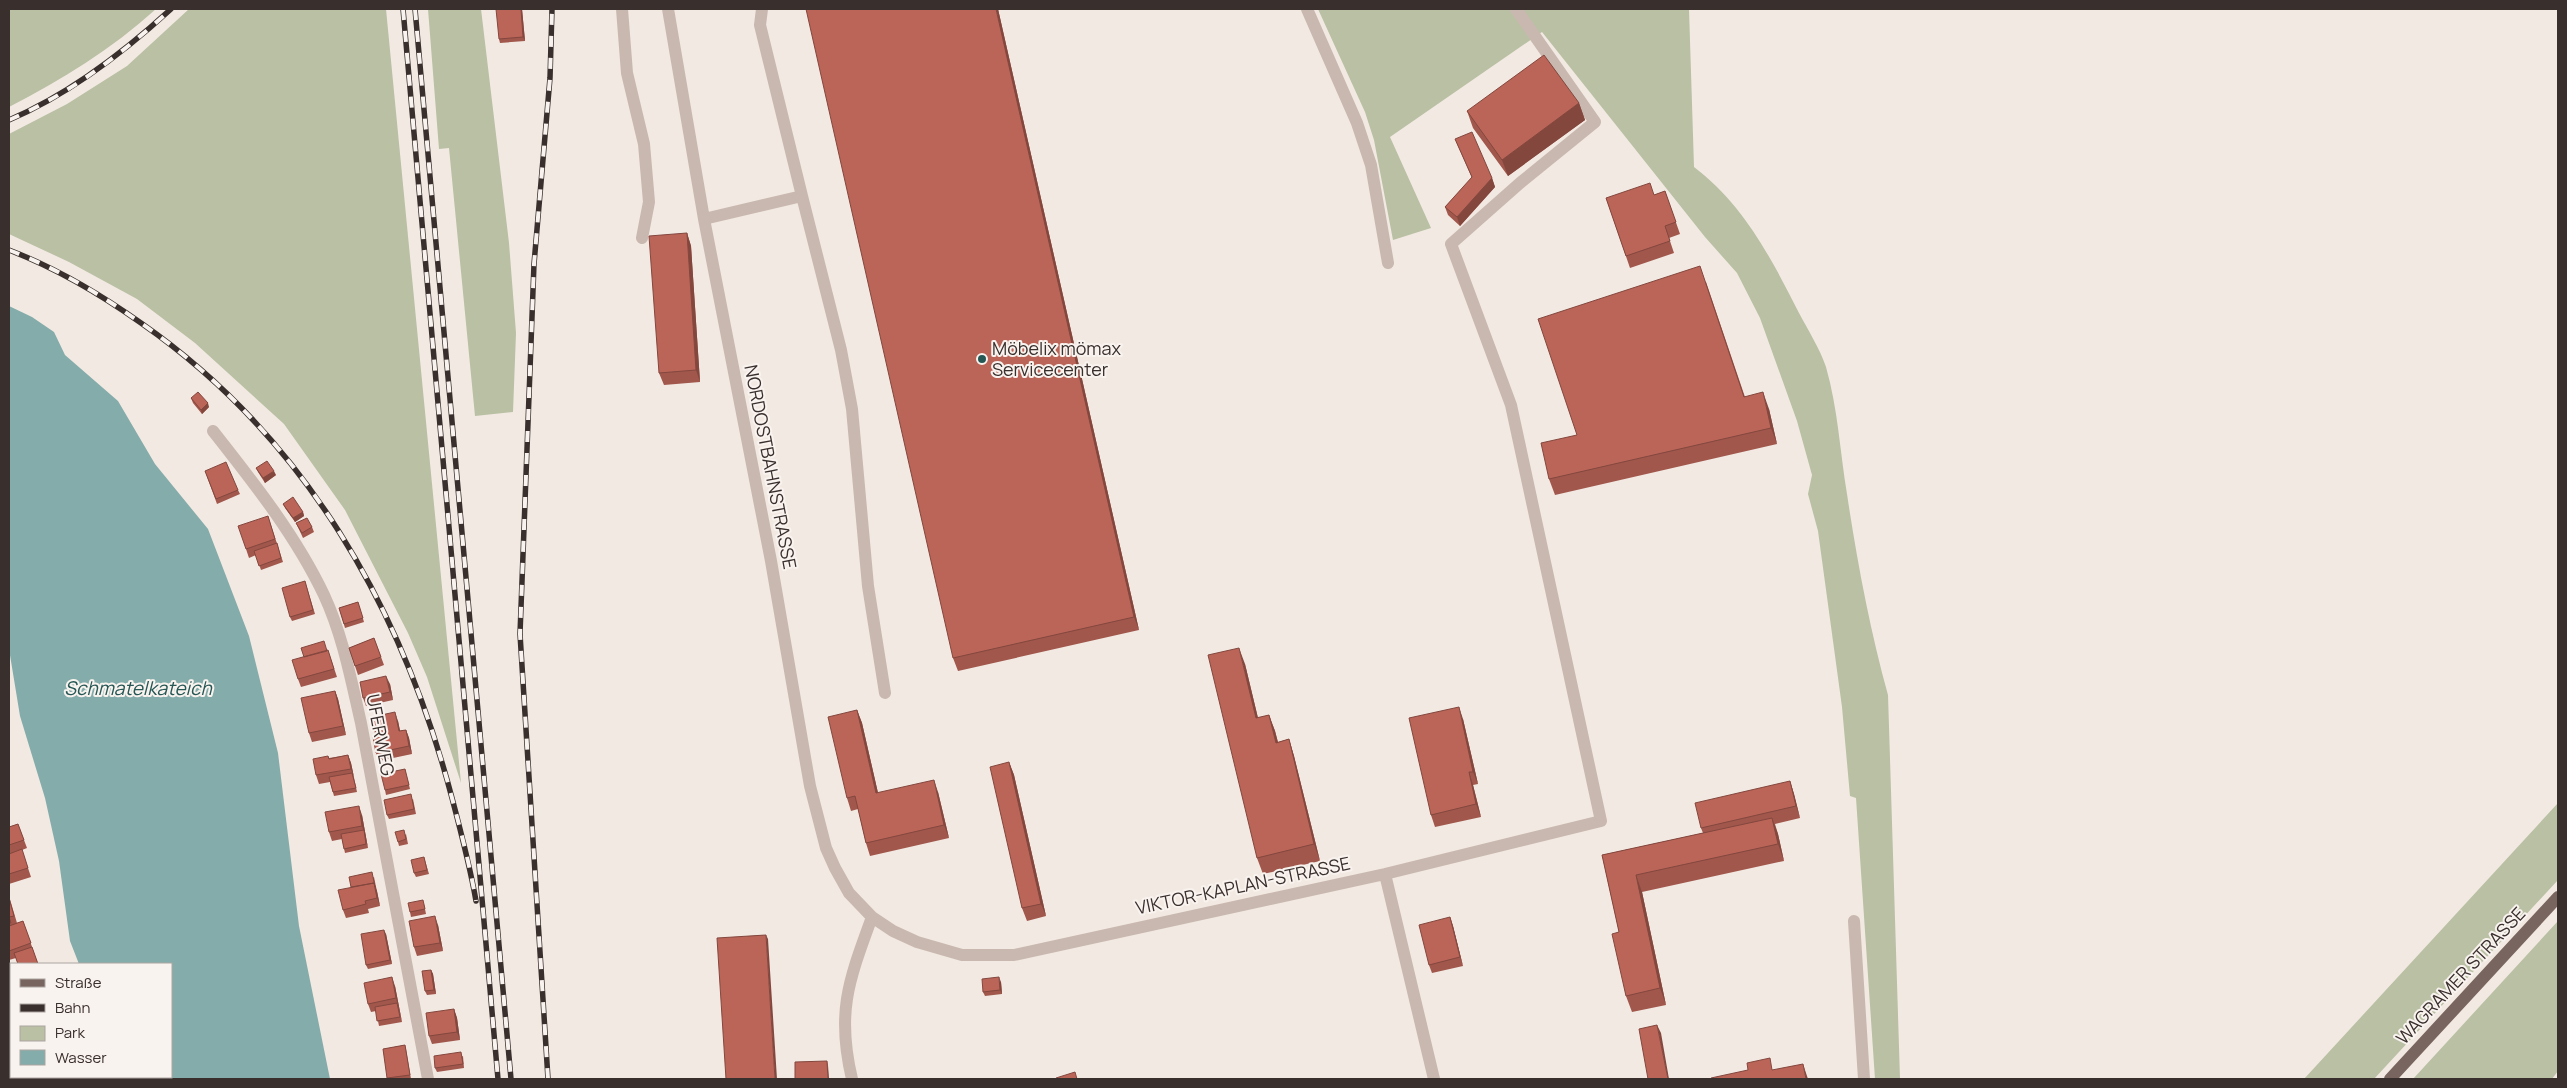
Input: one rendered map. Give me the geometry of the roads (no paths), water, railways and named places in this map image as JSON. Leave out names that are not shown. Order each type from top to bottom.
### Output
[{"type":"main road","name":"WAGRAMER STRASSE","points":[[2390,1079],[2558,897]]},
{"type":"street","points":[[622,9],[628,73],[644,144],[649,202],[642,238]]},
{"type":"street","name":"NORDOSTBAHNSTRASSE","points":[[668,9],[704,219],[819,824],[835,868],[850,893],[872,917],[893,931]]},
{"type":"street","points":[[762,9],[760,25],[841,350],[852,409],[868,586],[886,693]]},
{"type":"street","points":[[1307,9],[1357,123],[1371,165],[1388,263]]},
{"type":"street","name":"VIKTOR-KAPLAN-STRASSE","points":[[893,931],[918,942],[962,955],[1014,955],[1385,874],[1601,821],[1512,405],[1451,244],[1520,183],[1595,122],[1516,9]]},
{"type":"street","points":[[704,219],[802,196]]},
{"type":"street","name":"UFERWEG","points":[[213,431],[281,522],[324,596],[335,623],[348,665],[361,724],[428,1079]]},
{"type":"street","points":[[1385,874],[1434,1079]]},
{"type":"street","points":[[852,1079],[844,1042],[845,1000],[851,974],[872,917]]},
{"type":"street","points":[[1854,921],[1864,1079]]},
{"type":"water","name":"Schmatelkateich","points":[[9,306],[32,317],[54,332],[65,355],[118,401],[155,464],[208,529],[249,636],[278,753],[299,926],[330,1079],[124,1078],[172,1078],[172,963],[79,963],[70,941],[59,861],[45,798],[20,716],[9,649]]},
{"type":"railway","points":[[9,120],[32,110],[95,71],[115,57],[171,9]]},
{"type":"railway","points":[[403,9],[498,1079]]},
{"type":"railway","points":[[415,9],[511,1079]]},
{"type":"railway","points":[[548,1079],[520,634],[534,264],[550,78],[552,9]]},
{"type":"railway","points":[[9,250],[77,282],[141,323],[199,368],[252,419],[298,473],[339,532],[375,594],[405,660],[431,728],[452,798],[476,901]]},
{"type":"place","name":"Möbelix mömax Servicecenter","points":[[982,359]]}]
